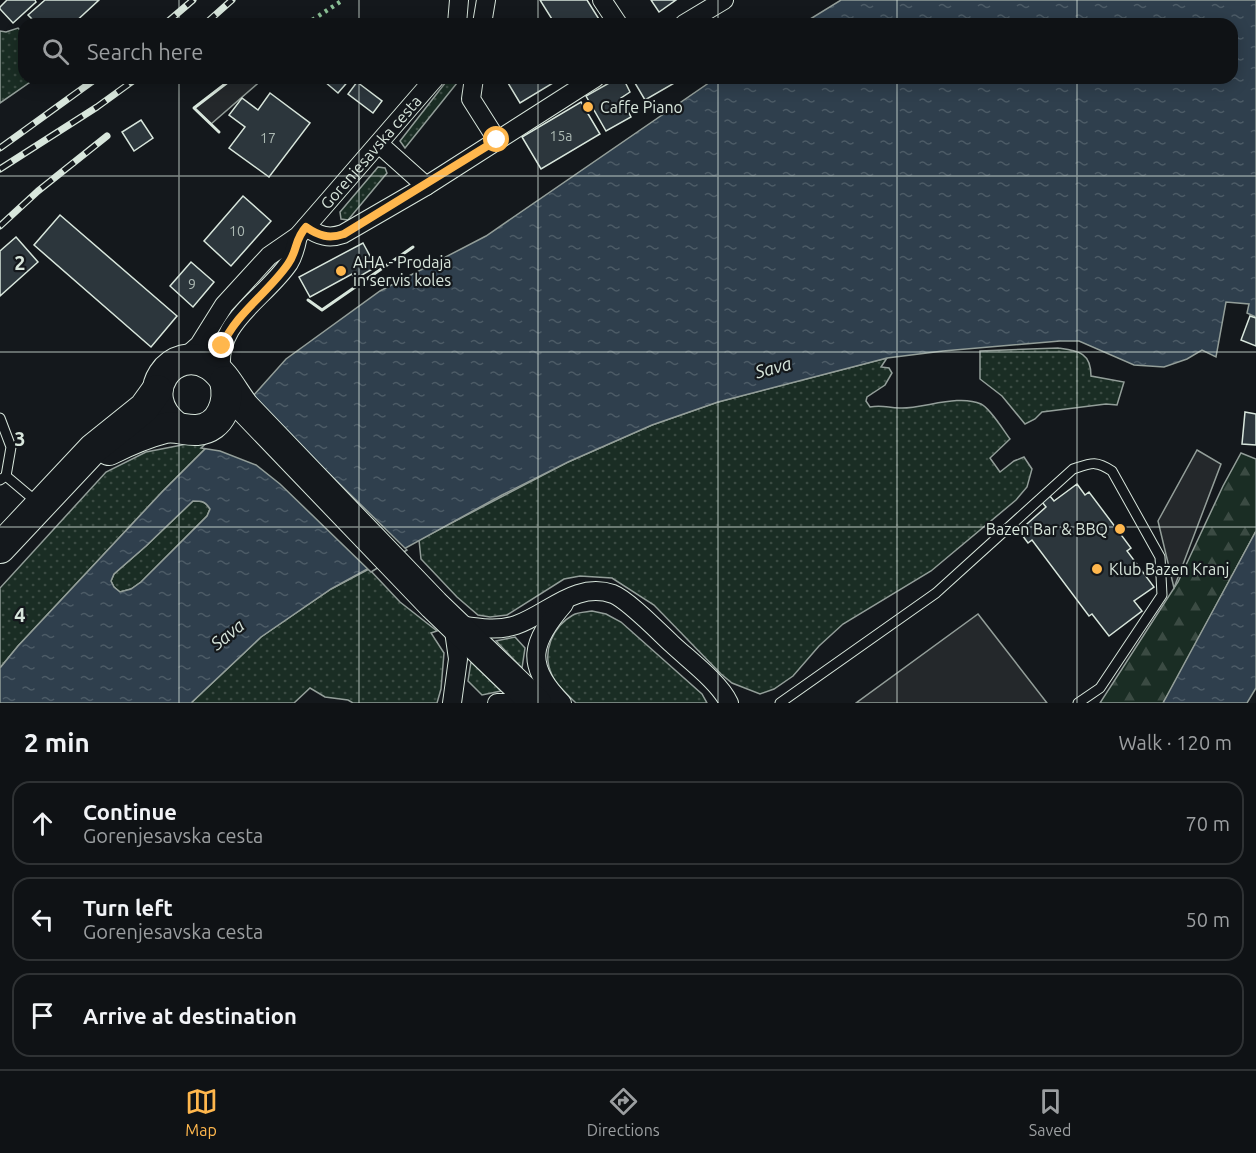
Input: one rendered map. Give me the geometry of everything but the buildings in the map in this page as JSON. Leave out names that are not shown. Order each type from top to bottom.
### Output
[{"type":"main road","points":[[0,548],[106,437],[144,408],[157,390],[164,373],[209,370]]},
{"type":"main road","points":[[206,428],[216,422],[223,413],[228,392],[209,370]]},
{"type":"main road","points":[[209,370],[443,615],[536,703]]},
{"type":"main road","points":[[157,390],[160,411],[175,426],[196,430],[206,428],[231,431],[254,439],[294,459]]},
{"type":"main road","points":[[80,466],[133,439],[175,426]]},
{"type":"street","points":[[458,18],[459,0]]},
{"type":"street","points":[[483,18],[486,0]]},
{"type":"street","points":[[602,0],[614,18]]},
{"type":"street","points":[[694,18],[724,0]]},
{"type":"street","name":"Gorenjesavska cesta","points":[[302,232],[289,264],[232,327],[222,346],[219,361],[209,370],[199,345],[218,312],[268,256],[302,232],[430,84]]},
{"type":"street","points":[[473,84],[471,99],[497,140]]},
{"type":"street","name":"Gorenjesavska cesta","points":[[302,232],[326,237],[344,234],[426,186],[586,84]]},
{"type":"street","points":[[379,144],[426,186]]},
{"type":"street","points":[[443,615],[486,629],[516,625],[571,596],[593,591],[614,595],[667,639],[715,685],[729,703]]},
{"type":"street","points":[[562,703],[548,689],[537,670],[536,647],[549,621],[571,596]]},
{"type":"street","points":[[443,615],[458,659],[452,703]]},
{"type":"street","points":[[497,703],[517,703]]},
{"type":"lane","points":[[0,418],[11,447],[3,478],[40,505]]},
{"type":"lane","points":[[780,703],[936,592],[1073,468],[1091,462],[1101,464],[1112,471],[1160,557],[1162,595],[1100,688],[1078,703]]},
{"type":"green space","points":[[18,28],[18,84],[27,84],[0,103],[0,31],[6,32]]},
{"type":"green space","points":[[444,84],[456,84],[405,148],[400,141]]},
{"type":"green space","points":[[378,167],[385,168],[387,173],[348,220],[341,219],[340,212]]},
{"type":"green space","points":[[1058,348],[1072,350],[1086,357],[1091,376],[1124,382],[1117,405],[1106,404],[1042,412],[1025,424],[1002,396],[980,379],[980,351]]},
{"type":"green space","points":[[887,358],[881,367],[889,368],[892,373],[885,385],[867,397],[866,401],[870,407],[898,408],[963,400],[985,406],[1010,439],[990,458],[1000,472],[1014,461],[1024,457],[1032,469],[1027,487],[1016,500],[931,571],[843,624],[819,646],[793,676],[774,689],[760,694],[732,683],[654,605],[612,578],[580,576],[564,579],[507,615],[490,617],[478,615],[457,597],[421,559],[419,540],[568,462],[652,425],[718,402]]},
{"type":"green space","points":[[192,443],[210,444],[162,492],[0,668],[0,588],[106,472],[146,452]]},
{"type":"green space","points":[[1241,453],[1256,459],[1256,531],[1168,695],[1163,703],[1100,703],[1178,582]]},
{"type":"green space","points":[[193,501],[206,504],[210,509],[207,516],[141,582],[131,589],[120,592],[114,587],[111,581],[114,574]]},
{"type":"green space","points":[[369,569],[400,602],[437,631],[431,633],[444,653],[441,689],[437,703],[353,703],[348,700],[325,697],[310,688],[294,703],[191,703],[261,637],[331,589]]},
{"type":"green space","points":[[592,611],[606,614],[621,622],[702,694],[707,703],[576,703],[554,679],[549,666],[549,649],[555,633],[566,620],[577,613]]},
{"type":"green space","points":[[515,637],[525,648],[522,668],[496,641]]},
{"type":"green space","points":[[471,662],[501,691],[482,695],[468,681]]},
{"type":"shaded area","points":[[225,84],[257,84],[211,124],[194,108]]},
{"type":"shaded area","points":[[1197,450],[1221,464],[1174,588],[1158,521]]},
{"type":"shaded area","points":[[978,614],[1047,703],[856,703]]},
{"type":"water","name":"Sava","points":[[841,0],[1256,0],[1256,317],[1247,313],[1249,304],[1226,302],[1216,357],[1202,350],[1187,359],[1164,367],[1134,365],[1079,341],[943,351],[887,358],[718,402],[652,425],[568,462],[502,495],[331,589],[261,637],[191,703],[0,703],[0,668],[18,646],[210,444],[286,359],[380,291],[486,236],[707,84],[1238,84],[1238,18],[812,18]],"holes":[[[193,501],[203,502],[210,509],[207,516],[141,582],[131,589],[120,592],[114,587],[111,581],[114,574]]]},
{"type":"water","points":[[1256,531],[1256,688],[1247,703],[1163,703]]},
{"type":"pier","points":[[254,400],[407,550],[371,572],[280,484],[256,465],[220,451],[201,448]]},
{"type":"railway","points":[[172,18],[193,0]]},
{"type":"railway","points":[[212,18],[232,0]]},
{"type":"railway","points":[[0,148],[89,84]]},
{"type":"railway","points":[[0,169],[129,84]]},
{"type":"railway","points":[[0,226],[38,191],[107,136]]},
{"type":"hedge","points":[[315,18],[343,0]]},
{"type":"wall","points":[[219,132],[194,108],[225,84]]},
{"type":"wall","points":[[308,300],[322,310],[413,247]]},
{"type":"place","name":"Caffe Piano","points":[[588,107]]},
{"type":"place","name":"AHA - Prodaja in servis koles","points":[[341,271]]},
{"type":"place","name":"Bazen Bar & BBQ","points":[[1120,529]]},
{"type":"place","name":"Klub Bazen Kranj","points":[[1097,569]]},
{"type":"route","points":[[222,346],[232,327],[289,264],[298,236],[306,227],[326,237],[344,234],[426,186],[497,140]]}]
